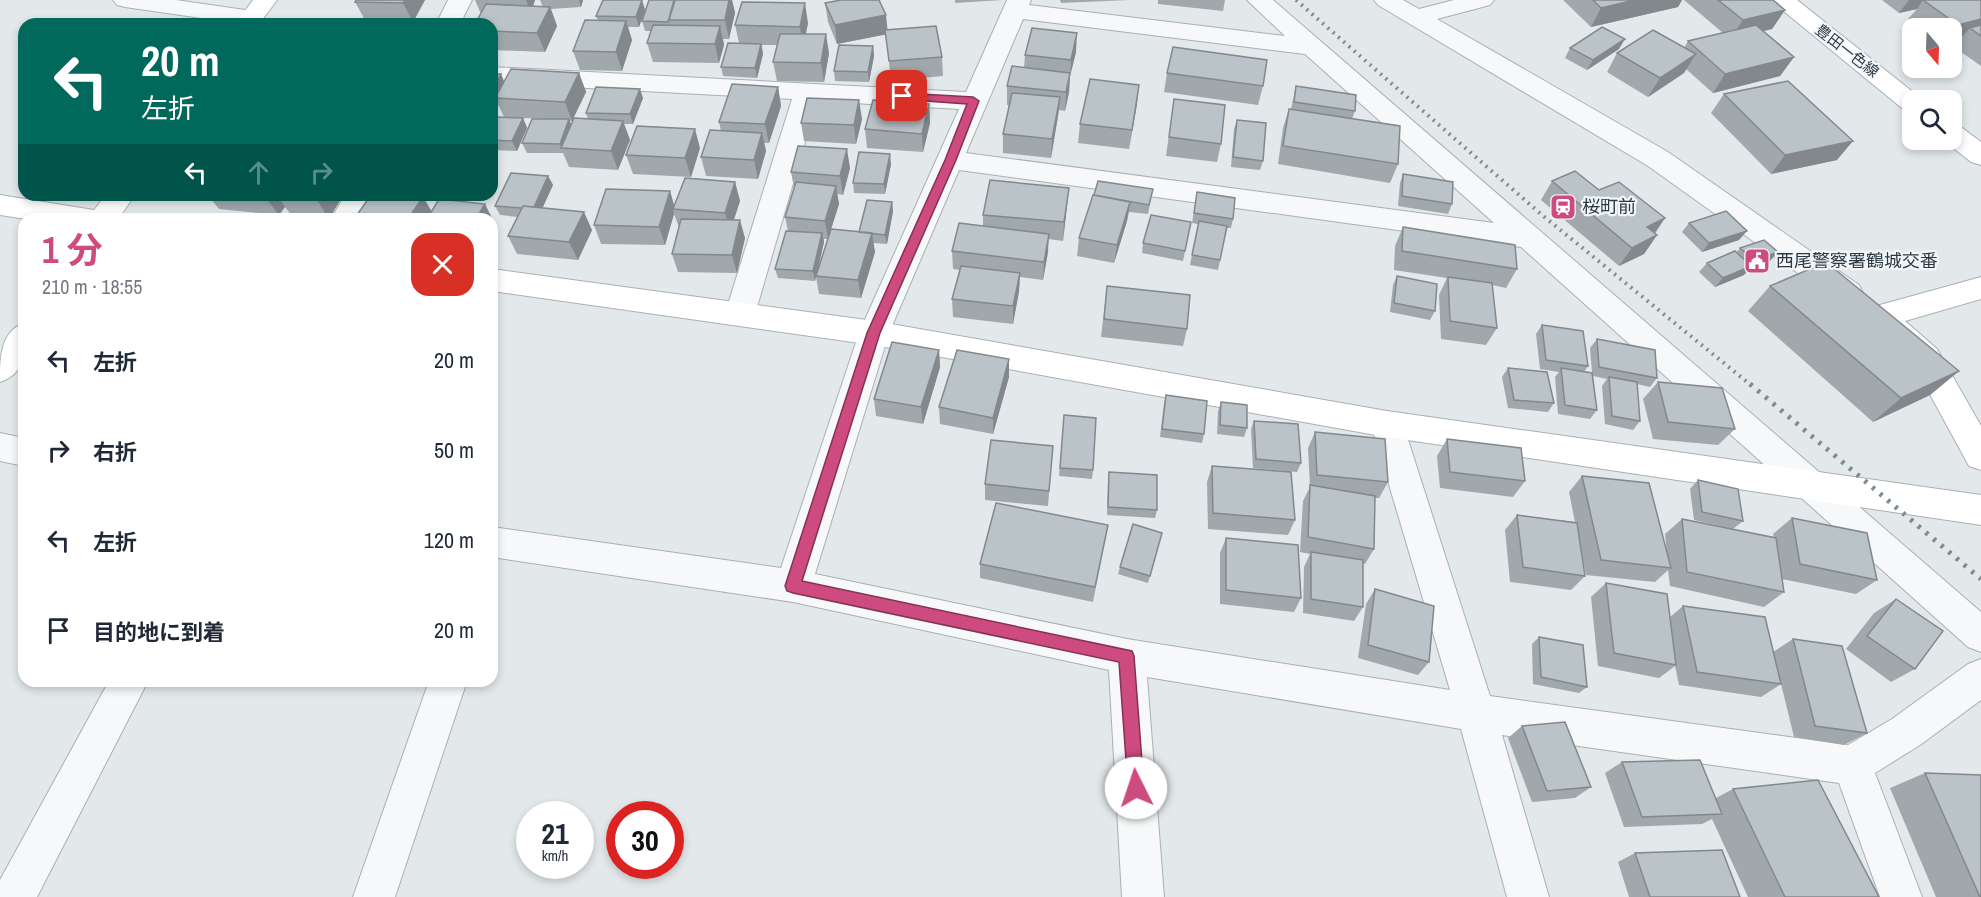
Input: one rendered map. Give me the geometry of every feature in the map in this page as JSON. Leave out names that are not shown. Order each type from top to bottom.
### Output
[{"type":"street","points":[[124,0],[254,14]]},
{"type":"street","points":[[451,18],[460,0]]},
{"type":"street","points":[[1259,0],[1981,636]]},
{"type":"street","points":[[1386,0],[1658,159],[1880,316],[1926,358],[1981,456]]},
{"type":"street","points":[[1418,17],[1482,0]]},
{"type":"street","name":"豊田一色線","points":[[1782,0],[1902,95]]},
{"type":"street","points":[[793,586],[874,333],[951,160],[973,101],[1017,5],[1314,47]]},
{"type":"street","points":[[498,75],[973,101]]},
{"type":"street","points":[[740,314],[807,91]]},
{"type":"street","points":[[1962,141],[1981,156]]},
{"type":"street","points":[[951,160],[1530,238]]},
{"type":"street","points":[[0,205],[51,213]]},
{"type":"street","points":[[498,281],[874,333],[1387,424],[1981,510]]},
{"type":"street","points":[[1880,316],[1981,288]]},
{"type":"street","points":[[0,370],[18,344]]},
{"type":"street","points":[[1387,424],[1476,713],[1528,897]]},
{"type":"street","points":[[0,447],[18,451]]},
{"type":"street","points":[[498,548],[793,586],[1127,656],[1476,713],[1852,765],[1906,732],[1981,677]]},
{"type":"street","points":[[1127,656],[1143,897]]},
{"type":"street","points":[[14,897],[126,687]]},
{"type":"street","points":[[374,897],[446,687]]},
{"type":"street","points":[[1852,765],[1901,897]]},
{"type":"building","points":[[356,0],[405,0],[403,3],[355,2]]},
{"type":"building","points":[[603,0],[642,0],[636,17],[596,16]]},
{"type":"building","points":[[649,0],[674,0],[668,22],[642,21]]},
{"type":"building","points":[[675,0],[729,0],[725,20],[669,20]]},
{"type":"building","points":[[841,0],[879,0],[886,15],[835,25],[825,3]]},
{"type":"building","points":[[1593,0],[1635,0],[1601,8]]},
{"type":"building","points":[[1718,0],[1773,0],[1785,10],[1743,20]]},
{"type":"building","points":[[1923,0],[1981,0],[1981,19],[1962,24],[1962,18],[1948,18]]},
{"type":"building","points":[[742,2],[805,3],[800,27],[735,25]]},
{"type":"building","points":[[486,4],[550,7],[537,33],[498,31],[498,18],[478,18]]},
{"type":"building","points":[[585,20],[626,21],[616,52],[573,51]]},
{"type":"building","points":[[653,25],[720,26],[715,44],[647,43]]},
{"type":"building","points":[[1756,25],[1794,57],[1725,74],[1688,41]]},
{"type":"building","points":[[1981,25],[1981,36],[1970,28]]},
{"type":"building","points":[[936,26],[942,57],[889,61],[885,30]]},
{"type":"building","points":[[1602,27],[1625,39],[1593,60],[1570,48]]},
{"type":"building","points":[[1032,28],[1077,33],[1071,60],[1025,55]]},
{"type":"building","points":[[1653,30],[1696,54],[1660,78],[1617,53]]},
{"type":"building","points":[[780,34],[826,34],[821,63],[773,62]]},
{"type":"building","points":[[728,43],[761,44],[755,68],[721,67]]},
{"type":"building","points":[[839,45],[873,46],[868,72],[834,71]]},
{"type":"building","points":[[1173,47],[1267,60],[1263,86],[1167,73]]},
{"type":"building","points":[[1012,66],[1070,73],[1066,92],[1007,86]]},
{"type":"building","points":[[511,69],[579,73],[565,102],[498,98],[498,93]]},
{"type":"building","points":[[1090,79],[1139,85],[1132,130],[1080,124]]},
{"type":"building","points":[[1788,81],[1853,141],[1785,155],[1724,94]]},
{"type":"building","points":[[732,84],[778,87],[765,124],[719,122]]},
{"type":"building","points":[[1296,86],[1356,95],[1355,111],[1294,102]]},
{"type":"building","points":[[596,87],[640,89],[630,114],[586,113]]},
{"type":"building","points":[[1012,93],[1060,97],[1052,139],[1003,134]]},
{"type":"building","points":[[807,98],[859,100],[854,125],[801,123]]},
{"type":"building","points":[[1174,99],[1225,105],[1221,144],[1169,137]]},
{"type":"building","points":[[873,100],[929,104],[922,134],[865,129]]},
{"type":"building","points":[[1289,109],[1400,126],[1398,164],[1283,146]]},
{"type":"building","points":[[498,117],[523,118],[512,141],[498,140]]},
{"type":"building","points":[[574,118],[623,121],[611,151],[561,148]]},
{"type":"building","points":[[532,119],[569,119],[560,144],[522,143]]},
{"type":"building","points":[[1237,120],[1266,123],[1263,161],[1233,157]]},
{"type":"building","points":[[637,126],[695,129],[685,158],[626,155]]},
{"type":"building","points":[[710,130],[762,133],[754,160],[701,157]]},
{"type":"building","points":[[798,146],[847,149],[840,176],[791,172]]},
{"type":"building","points":[[859,152],[890,154],[884,184],[853,183]]},
{"type":"building","points":[[1575,171],[1599,190],[1619,182],[1665,218],[1647,227],[1657,235],[1632,248],[1552,181]]},
{"type":"building","points":[[511,173],[548,176],[534,207],[495,206]]},
{"type":"building","points":[[1403,174],[1453,182],[1452,204],[1402,196]]},
{"type":"building","points":[[685,178],[735,182],[725,213],[673,209]]},
{"type":"building","points":[[990,180],[1069,188],[1064,222],[983,215]]},
{"type":"building","points":[[1098,181],[1153,189],[1149,205],[1094,195]]},
{"type":"building","points":[[796,182],[836,186],[825,221],[785,217]]},
{"type":"building","points":[[606,189],[670,191],[659,227],[594,225]]},
{"type":"building","points":[[1197,192],[1235,198],[1233,219],[1194,213]]},
{"type":"building","points":[[1093,195],[1130,202],[1117,245],[1079,238]]},
{"type":"building","points":[[867,200],[892,202],[885,235],[859,232]]},
{"type":"building","points":[[367,201],[420,201],[412,213],[358,213]]},
{"type":"building","points":[[438,201],[485,204],[480,213],[431,213]]},
{"type":"building","points":[[523,206],[584,212],[569,242],[508,236]]},
{"type":"building","points":[[1726,211],[1747,231],[1709,243],[1689,223]]},
{"type":"building","points":[[1151,215],[1191,222],[1185,251],[1143,243]]},
{"type":"building","points":[[681,219],[740,220],[732,255],[672,254]]},
{"type":"building","points":[[1199,221],[1227,226],[1220,260],[1192,255]]},
{"type":"building","points":[[959,223],[1049,234],[1044,262],[952,251]]},
{"type":"building","points":[[1403,227],[1515,245],[1517,269],[1402,251]]},
{"type":"building","points":[[831,229],[872,233],[858,280],[816,276]]},
{"type":"building","points":[[786,231],[822,233],[813,271],[775,269]]},
{"type":"building","points":[[1764,240],[1778,252],[1754,260],[1740,248]]},
{"type":"building","points":[[1735,251],[1751,266],[1723,278],[1707,263]]},
{"type":"building","points":[[1826,262],[1959,371],[1901,398],[1770,286]]},
{"type":"building","points":[[961,266],[1020,273],[1013,306],[952,299]]},
{"type":"building","points":[[1397,276],[1437,284],[1435,311],[1394,303]]},
{"type":"building","points":[[1448,277],[1492,283],[1497,328],[1450,321]]},
{"type":"building","points":[[1107,286],[1190,295],[1187,329],[1104,319]]},
{"type":"building","points":[[1542,325],[1583,331],[1588,366],[1546,360]]},
{"type":"building","points":[[1597,339],[1655,350],[1657,378],[1599,367]]},
{"type":"building","points":[[892,342],[939,350],[921,407],[874,399]]},
{"type":"building","points":[[957,350],[1009,359],[993,418],[939,407]]},
{"type":"building","points":[[1508,368],[1547,372],[1554,403],[1514,400]]},
{"type":"building","points":[[1561,368],[1592,373],[1597,410],[1565,405]]},
{"type":"building","points":[[1609,377],[1637,382],[1640,421],[1612,416]]},
{"type":"building","points":[[1658,382],[1722,388],[1735,429],[1668,422]]},
{"type":"building","points":[[1166,395],[1207,401],[1204,434],[1162,429]]},
{"type":"building","points":[[1221,402],[1247,405],[1247,428],[1220,425]]},
{"type":"building","points":[[1064,415],[1096,418],[1093,470],[1060,468]]},
{"type":"building","points":[[1254,421],[1298,424],[1301,463],[1256,459]]},
{"type":"building","points":[[1315,432],[1385,439],[1388,482],[1317,475]]},
{"type":"building","points":[[1447,439],[1521,448],[1525,481],[1450,472]]},
{"type":"building","points":[[991,440],[1053,446],[1049,491],[985,484]]},
{"type":"building","points":[[1212,466],[1291,472],[1295,520],[1213,513]]},
{"type":"building","points":[[1109,472],[1157,475],[1157,510],[1108,507]]},
{"type":"building","points":[[1582,476],[1649,483],[1671,568],[1601,560]]},
{"type":"building","points":[[1698,480],[1738,489],[1743,521],[1702,512]]},
{"type":"building","points":[[1310,485],[1375,496],[1374,549],[1308,537]]},
{"type":"building","points":[[996,503],[1108,525],[1095,587],[980,564]]},
{"type":"building","points":[[1517,515],[1577,523],[1585,576],[1523,567]]},
{"type":"building","points":[[1792,518],[1867,533],[1877,580],[1800,564]]},
{"type":"building","points":[[1682,519],[1776,538],[1784,592],[1687,572]]},
{"type":"building","points":[[1133,524],[1162,533],[1150,576],[1120,567]]},
{"type":"building","points":[[1226,538],[1298,545],[1301,598],[1226,590]]},
{"type":"building","points":[[1311,552],[1363,560],[1363,607],[1311,599]]},
{"type":"building","points":[[1606,583],[1667,594],[1676,665],[1614,653]]},
{"type":"building","points":[[1375,589],[1434,606],[1429,662],[1368,645]]},
{"type":"building","points":[[1896,599],[1943,631],[1915,669],[1867,636]]},
{"type":"building","points":[[1683,606],[1765,617],[1781,684],[1697,672]]},
{"type":"building","points":[[1539,637],[1583,645],[1587,687],[1541,677]]},
{"type":"building","points":[[1793,639],[1842,646],[1867,733],[1815,726]]},
{"type":"building","points":[[1565,722],[1591,787],[1547,791],[1522,726]]},
{"type":"building","points":[[1700,760],[1722,814],[1642,817],[1622,762]]},
{"type":"building","points":[[1925,773],[1981,775],[1981,897],[1980,897]]},
{"type":"building","points":[[1818,780],[1879,897],[1785,897],[1733,789]]},
{"type":"building","points":[[1722,850],[1740,897],[1650,897],[1635,853]]},
{"type":"railway","points":[[1296,0],[1542,215],[1752,386]]},
{"type":"railway","points":[[1750,384],[1981,579]]},
{"type":"place","name":"桜町前","points":[[1563,207]]},
{"type":"place","name":"西尾警察署鶴城交番","points":[[1757,261]]},
{"type":"route","points":[[902,96],[973,101],[951,160],[874,333],[793,586],[1127,656],[1136,788]]}]
